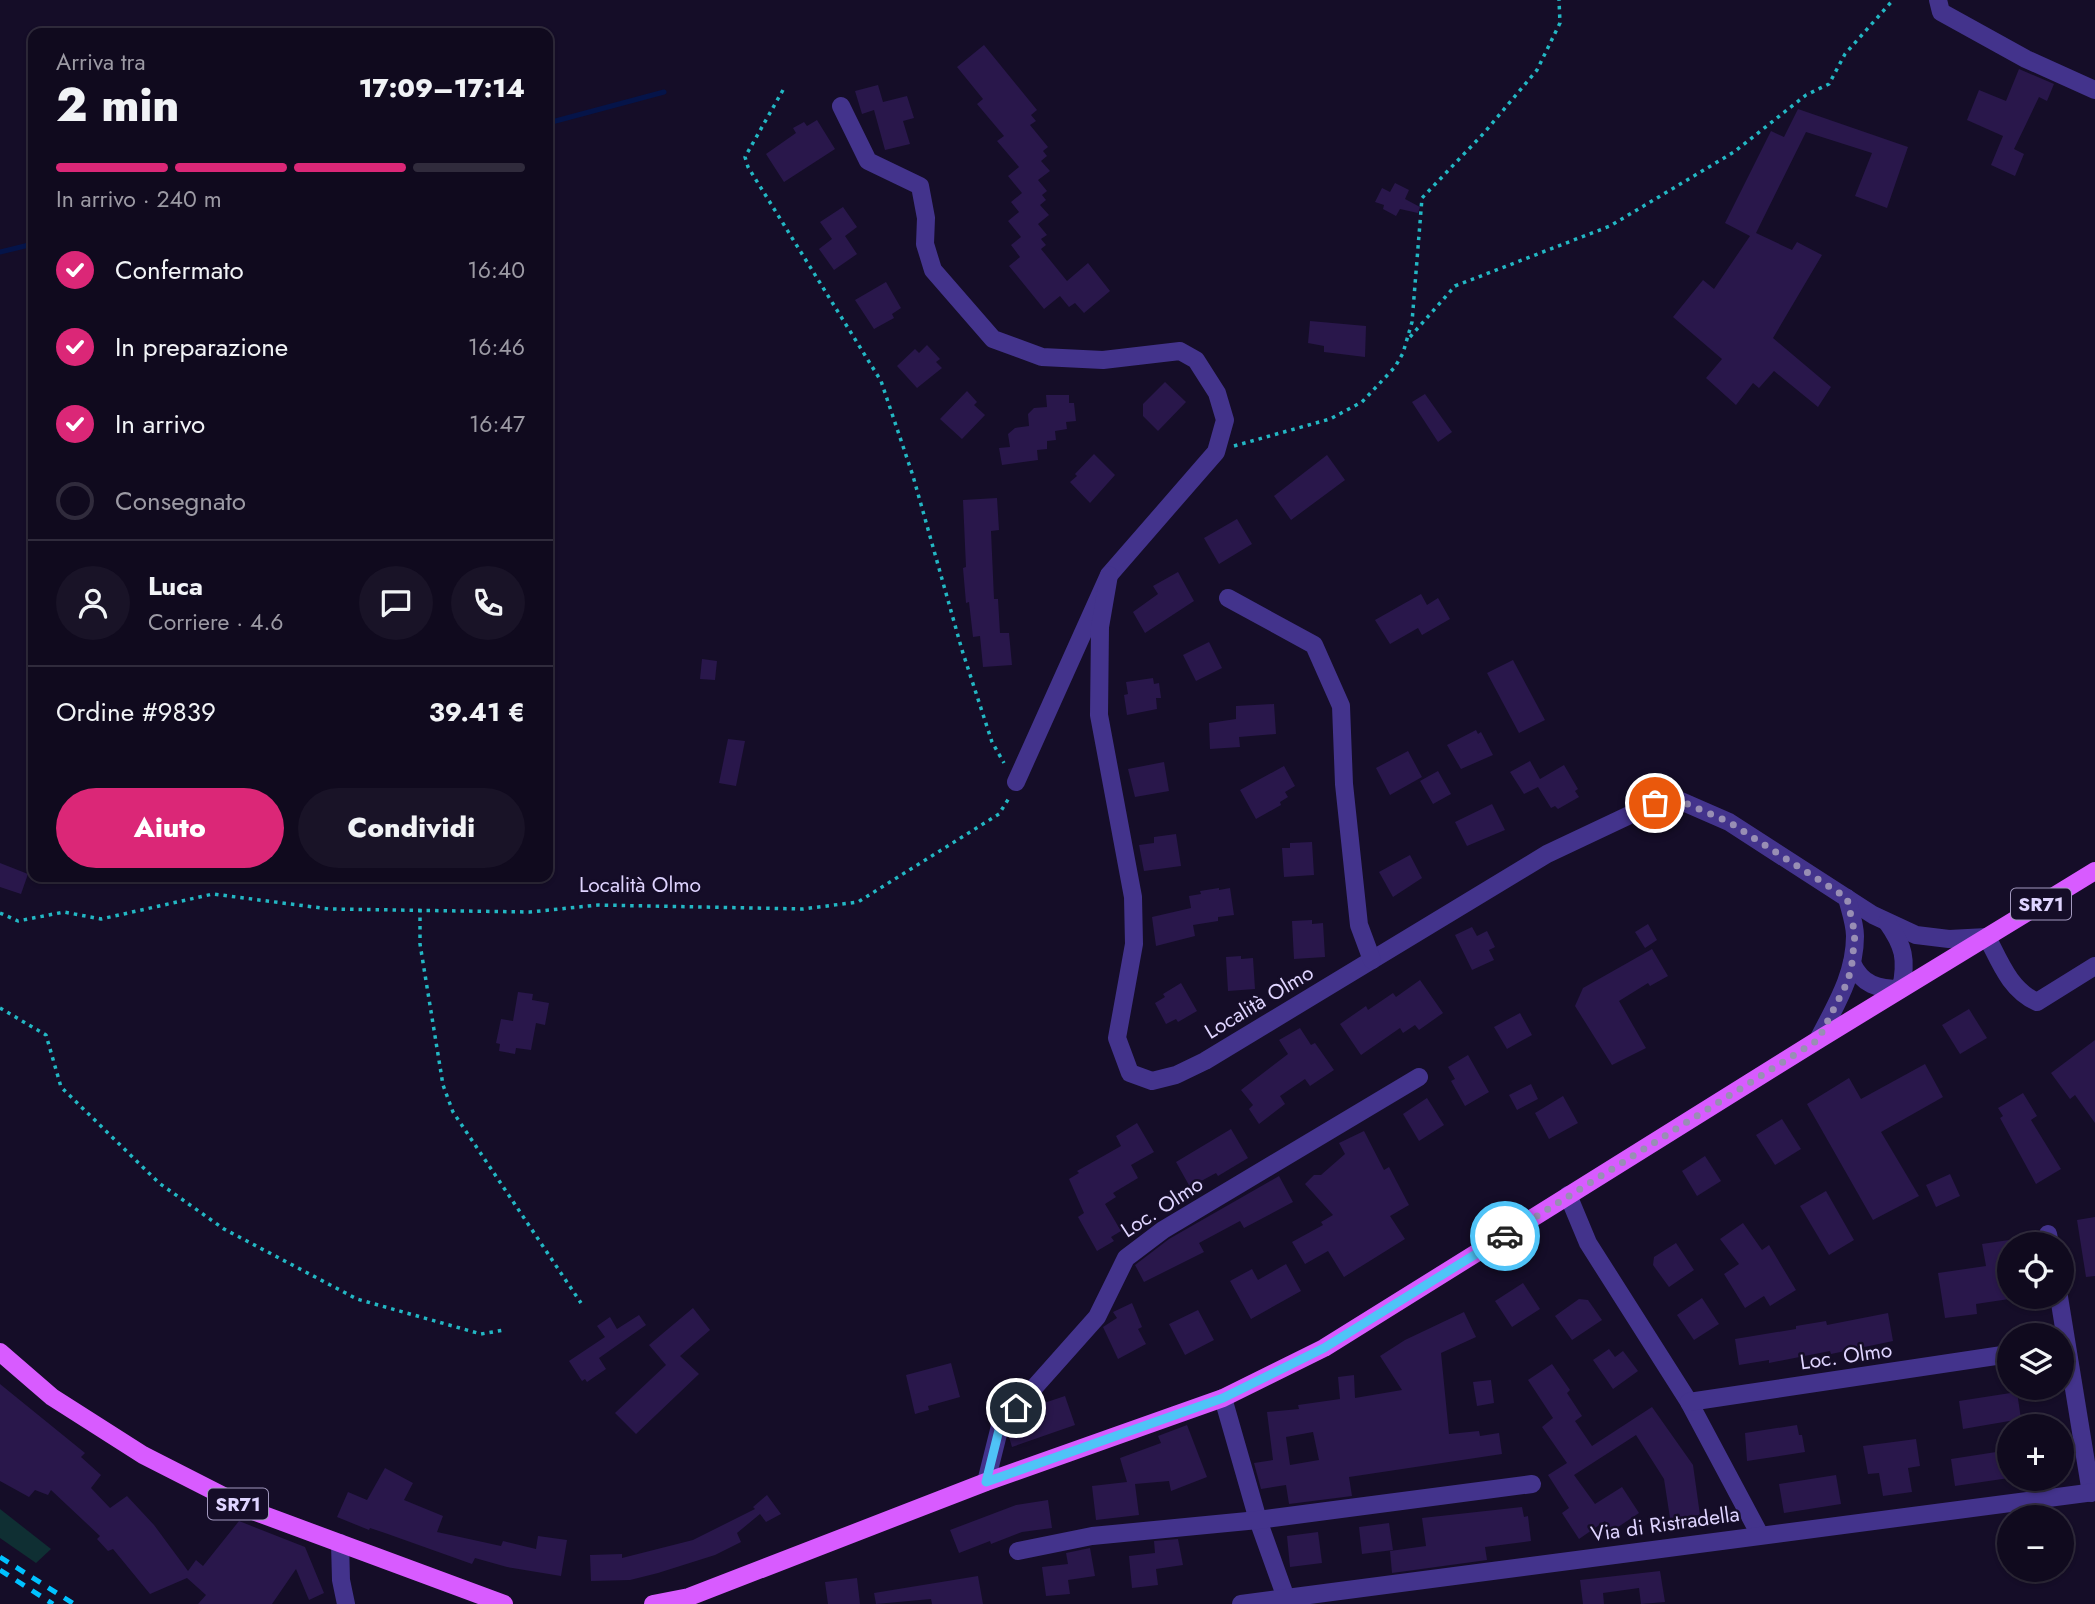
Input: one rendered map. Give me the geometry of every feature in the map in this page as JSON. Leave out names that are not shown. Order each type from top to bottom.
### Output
[{"type":"main road","name":"SR71","points":[[653,1604],[690,1597],[986,1482],[1223,1398],[1324,1348],[2095,871]]},
{"type":"main road","name":"SR71","points":[[0,1352],[52,1398],[143,1455],[253,1511],[504,1604]]},
{"type":"street","points":[[1938,0],[1941,12],[2026,59],[2095,90]]},
{"type":"street","points":[[841,106],[867,162],[920,186],[926,218],[925,244],[933,270],[993,339],[1042,357],[1103,360],[1180,351],[1196,360],[1217,393],[1225,420],[1216,452],[1109,575],[1016,782]]},
{"type":"street","name":"Località Olmo","points":[[1109,575],[1100,627],[1099,715],[1133,897],[1135,944],[1116,1038],[1130,1073],[1152,1081],[1186,1070],[1273,1021],[1547,854],[1655,803],[1674,798],[1729,822],[1886,922],[1916,935],[1950,939],[1987,937]]},
{"type":"street","points":[[1228,598],[1314,645],[1341,706],[1344,784],[1359,925],[1372,960]]},
{"type":"street","points":[[1818,1040],[1848,981],[1852,963],[1855,934],[1847,898]]},
{"type":"street","points":[[1852,963],[1857,974],[1868,984],[1886,989],[1901,989],[1905,971],[1902,947],[1886,922]]},
{"type":"street","points":[[1987,937],[2011,982],[2027,998],[2037,1002],[2095,967]]},
{"type":"street","name":"Loc. Olmo","points":[[986,1482],[1000,1426],[1097,1317],[1126,1258],[1163,1230],[1419,1077]]},
{"type":"street","points":[[1568,1195],[1588,1243],[1689,1402],[1760,1535]]},
{"type":"street","name":"Loc. Olmo","points":[[1689,1402],[1997,1356]]},
{"type":"street","points":[[2074,1393],[2093,1493]]},
{"type":"street","points":[[1223,1398],[1258,1520],[1286,1598]]},
{"type":"street","points":[[1018,1551],[1093,1536],[1258,1520],[1532,1484]]},
{"type":"street","name":"Via di Ristradella","points":[[1241,1604],[2093,1493]]},
{"type":"street","points":[[340,1542],[341,1580],[346,1604]]},
{"type":"path","points":[[1216,452],[1331,419],[1346,411],[1385,380],[1403,353],[1409,338],[1422,198],[1484,133],[1537,70],[1560,23],[1559,0]]},
{"type":"path","points":[[1409,338],[1455,286],[1610,226],[1734,152],[1805,95],[1829,84],[1845,54],[1893,0]]},
{"type":"path","points":[[783,90],[745,157],[748,167],[881,381],[913,476],[962,650],[992,742],[1016,782]]},
{"type":"path","name":"Località Olmo","points":[[0,913],[18,921],[64,912],[101,919],[213,894],[329,909],[530,912],[598,905],[803,909],[858,902],[999,814],[1016,782]]},
{"type":"path","points":[[420,909],[420,944],[443,1085],[453,1112],[581,1303]]},
{"type":"path","points":[[0,1008],[46,1035],[61,1087],[159,1183],[224,1229],[357,1299],[481,1334],[504,1330]]},
{"type":"green space","points":[[0,1509],[51,1549],[36,1563],[0,1538]]},
{"type":"building","points":[[984,45],[1037,110],[1031,115],[1036,121],[1030,125],[1048,147],[1043,151],[1047,156],[1041,161],[1050,171],[1038,180],[1047,191],[1042,195],[1046,200],[1040,205],[1049,215],[1038,224],[1047,235],[1041,239],[1046,245],[1041,249],[1067,281],[1088,263],[1110,291],[1084,313],[1075,303],[1069,307],[1060,296],[1044,309],[1009,266],[1020,257],[1011,245],[1021,237],[1008,221],[1019,212],[1011,202],[1022,193],[1008,176],[1019,167],[997,141],[1004,136],[977,104],[983,99],[957,67]]},
{"type":"building","points":[[2019,69],[2054,84],[2047,101],[2039,97],[2014,149],[2024,154],[2015,176],[1991,165],[2003,136],[1967,120],[1979,90],[2006,101]]},
{"type":"building","points":[[878,85],[883,102],[907,96],[914,118],[903,121],[910,144],[885,150],[874,110],[862,114],[855,91]]},
{"type":"building","points":[[1798,109],[1908,147],[1887,208],[1855,196],[1872,153],[1806,132],[1756,233],[1792,250],[1797,242],[1822,255],[1773,338],[1831,387],[1818,407],[1774,371],[1759,388],[1753,383],[1736,405],[1706,378],[1722,359],[1673,317],[1703,280],[1714,289],[1750,236],[1725,223],[1771,131],[1784,137]]},
{"type":"building","points":[[817,120],[835,149],[784,182],[766,154],[796,133],[793,128],[804,122],[807,126]]},
{"type":"building","points":[[1395,183],[1409,190],[1405,199],[1420,207],[1418,213],[1400,209],[1396,216],[1383,209],[1384,205],[1375,202],[1382,188],[1390,192]]},
{"type":"building","points":[[843,207],[857,227],[845,236],[857,254],[834,270],[819,249],[832,239],[820,222]]},
{"type":"building","points":[[886,282],[901,308],[892,314],[894,318],[874,329],[855,300]]},
{"type":"building","points":[[1310,321],[1366,326],[1365,357],[1324,352],[1324,346],[1308,343]]},
{"type":"building","points":[[927,345],[940,359],[936,362],[942,368],[917,388],[897,366],[915,349],[919,353]]},
{"type":"building","points":[[1165,382],[1186,402],[1158,431],[1143,416],[1143,404]]},
{"type":"building","points":[[967,391],[977,402],[974,405],[985,415],[962,439],[940,419]]},
{"type":"building","points":[[1425,394],[1452,432],[1438,442],[1412,402]]},
{"type":"building","points":[[1046,395],[1069,395],[1069,403],[1074,403],[1076,421],[1066,422],[1067,429],[1055,431],[1056,440],[1047,441],[1047,449],[1037,450],[1038,460],[1002,465],[999,448],[1010,447],[1008,434],[1015,428],[1029,426],[1028,414],[1034,408],[1047,407]]},
{"type":"building","points":[[1094,454],[1115,475],[1090,503],[1070,482]]},
{"type":"building","points":[[1327,455],[1345,480],[1291,520],[1274,496]]},
{"type":"building","points":[[997,498],[999,530],[991,531],[994,599],[998,599],[1000,633],[1009,633],[1012,665],[983,667],[980,636],[973,637],[969,602],[966,603],[963,500]]},
{"type":"building","points":[[1237,519],[1252,544],[1219,564],[1204,538]]},
{"type":"building","points":[[1178,572],[1194,601],[1145,633],[1133,612],[1158,594],[1153,586]]},
{"type":"building","points":[[1421,594],[1427,605],[1438,598],[1450,619],[1422,635],[1418,628],[1390,644],[1375,620]]},
{"type":"building","points":[[1209,642],[1222,668],[1196,681],[1183,655]]},
{"type":"building","points":[[702,659],[717,661],[715,680],[700,679]]},
{"type":"building","points":[[1513,660],[1545,720],[1519,733],[1487,673]]},
{"type":"building","points":[[1153,678],[1154,684],[1159,683],[1161,698],[1156,698],[1157,709],[1127,715],[1124,695],[1128,694],[1126,682]]},
{"type":"building","points":[[1274,704],[1276,734],[1239,737],[1240,747],[1210,749],[1209,723],[1236,719],[1236,706]]},
{"type":"building","points":[[1476,730],[1478,734],[1481,732],[1493,755],[1461,769],[1447,745]]},
{"type":"building","points":[[728,739],[745,741],[736,786],[719,783]]},
{"type":"building","points":[[1408,751],[1422,777],[1390,795],[1376,768]]},
{"type":"building","points":[[1530,761],[1540,779],[1564,765],[1578,789],[1575,791],[1579,797],[1558,809],[1555,806],[1551,808],[1538,787],[1524,794],[1510,772]]},
{"type":"building","points":[[1164,762],[1169,791],[1135,797],[1128,769]]},
{"type":"building","points":[[1284,766],[1295,786],[1285,792],[1288,797],[1280,802],[1281,805],[1256,819],[1240,790]]},
{"type":"building","points":[[1438,771],[1451,794],[1433,804],[1420,781]]},
{"type":"building","points":[[1492,804],[1505,830],[1467,846],[1455,822]]},
{"type":"building","points":[[1176,834],[1181,866],[1144,871],[1139,845],[1154,843],[1154,837]]},
{"type":"building","points":[[1312,842],[1314,875],[1284,877],[1282,848],[1290,848],[1290,843]]},
{"type":"building","points":[[1410,855],[1422,878],[1393,897],[1379,872]]},
{"type":"building","points":[[0,863],[28,874],[21,894],[0,887]]},
{"type":"building","points":[[1219,888],[1230,888],[1234,915],[1193,925],[1195,936],[1156,946],[1152,917],[1191,908],[1189,896]]},
{"type":"building","points":[[1312,920],[1312,924],[1323,923],[1325,957],[1294,959],[1292,921]]},
{"type":"building","points":[[1648,924],[1657,940],[1645,948],[1635,932]]},
{"type":"building","points":[[1472,927],[1477,936],[1487,931],[1495,947],[1489,950],[1494,960],[1472,970],[1455,935]]},
{"type":"building","points":[[1652,949],[1668,976],[1650,986],[1648,983],[1619,1001],[1646,1048],[1612,1065],[1575,1006],[1583,988]]},
{"type":"building","points":[[1241,956],[1241,959],[1253,958],[1255,989],[1228,991],[1226,957]]},
{"type":"building","points":[[1420,980],[1443,1013],[1419,1030],[1415,1025],[1403,1033],[1400,1028],[1361,1055],[1340,1024],[1366,1006],[1368,1010],[1393,993],[1396,997]]},
{"type":"building","points":[[1181,983],[1197,1011],[1178,1022],[1176,1019],[1166,1024],[1155,1003],[1165,997],[1163,994]]},
{"type":"building","points":[[518,992],[533,994],[532,1000],[549,1003],[545,1025],[536,1023],[531,1050],[516,1048],[515,1054],[499,1051],[500,1044],[496,1043],[501,1019],[513,1021]]},
{"type":"building","points":[[1969,1009],[1987,1038],[1960,1054],[1942,1025]]},
{"type":"building","points":[[1520,1013],[1532,1035],[1507,1049],[1494,1027]]},
{"type":"building","points":[[1300,1028],[1311,1045],[1315,1043],[1334,1070],[1310,1086],[1305,1079],[1280,1096],[1285,1104],[1259,1124],[1249,1109],[1253,1105],[1241,1090],[1288,1054],[1279,1040]]},
{"type":"building","points":[[2095,1040],[2095,1123],[2075,1095],[2070,1099],[2051,1073]]},
{"type":"building","points":[[1468,1055],[1489,1092],[1465,1106],[1451,1081],[1455,1079],[1448,1067]]},
{"type":"building","points":[[1925,1064],[1943,1097],[1881,1132],[1919,1196],[1873,1220],[1807,1104],[1849,1078],[1861,1099]]},
{"type":"building","points":[[1531,1084],[1538,1099],[1517,1110],[1509,1095]]},
{"type":"building","points":[[2023,1093],[2037,1116],[2031,1120],[2061,1169],[2036,1184],[2000,1118],[2003,1116],[1998,1108]]},
{"type":"building","points":[[1563,1096],[1578,1123],[1549,1139],[1535,1113]]},
{"type":"building","points":[[1427,1098],[1444,1125],[1419,1141],[1403,1114]]},
{"type":"building","points":[[1782,1119],[1801,1149],[1775,1165],[1756,1135]]},
{"type":"building","points":[[1137,1123],[1154,1152],[1131,1165],[1138,1178],[1113,1193],[1116,1197],[1105,1204],[1121,1231],[1111,1237],[1114,1241],[1097,1251],[1078,1217],[1084,1213],[1069,1179],[1079,1173],[1077,1171],[1121,1146],[1116,1136]]},
{"type":"building","points":[[1231,1129],[1248,1158],[1218,1176],[1216,1173],[1190,1187],[1176,1162]]},
{"type":"building","points":[[1364,1131],[1384,1170],[1389,1167],[1409,1205],[1390,1216],[1405,1239],[1344,1277],[1328,1251],[1305,1264],[1292,1242],[1323,1225],[1321,1222],[1333,1215],[1305,1184],[1314,1175],[1321,1175],[1345,1154],[1339,1143]]},
{"type":"building","points":[[1705,1156],[1721,1181],[1697,1196],[1682,1171]]},
{"type":"building","points":[[1950,1174],[1960,1196],[1936,1207],[1926,1185]]},
{"type":"building","points":[[1279,1176],[1293,1202],[1244,1228],[1240,1221],[1199,1243],[1204,1252],[1144,1282],[1135,1265],[1169,1239]]},
{"type":"building","points":[[1826,1191],[1854,1240],[1829,1255],[1800,1206]]},
{"type":"building","points":[[2095,1217],[2095,1276],[2086,1277],[2077,1220]]},
{"type":"building","points":[[1743,1223],[1762,1250],[1769,1245],[1796,1290],[1770,1306],[1764,1296],[1745,1308],[1724,1274],[1739,1264],[1720,1239]]},
{"type":"building","points":[[1997,1242],[1997,1301],[1976,1304],[1977,1314],[1945,1318],[1938,1273],[1986,1266],[1982,1244]]},
{"type":"building","points":[[1676,1243],[1694,1270],[1669,1287],[1653,1265],[1654,1257]]},
{"type":"building","points":[[1286,1264],[1301,1291],[1251,1319],[1230,1281],[1252,1269],[1258,1280]]},
{"type":"building","points":[[1523,1283],[1540,1309],[1512,1327],[1495,1301]]},
{"type":"building","points":[[1702,1298],[1719,1324],[1694,1340],[1677,1315]]},
{"type":"building","points":[[1579,1299],[1588,1300],[1602,1320],[1572,1340],[1555,1316]]},
{"type":"building","points":[[1132,1303],[1142,1327],[1138,1329],[1146,1344],[1118,1359],[1103,1327],[1117,1318],[1113,1312]]},
{"type":"building","points":[[693,1308],[710,1330],[680,1356],[699,1374],[636,1434],[615,1413],[666,1365],[649,1345]]},
{"type":"building","points":[[1198,1310],[1214,1340],[1185,1355],[1169,1324]]},
{"type":"building","points":[[1464,1312],[1476,1337],[1441,1353],[1449,1434],[1479,1431],[1480,1436],[1499,1433],[1502,1454],[1349,1477],[1352,1496],[1289,1504],[1286,1485],[1261,1489],[1254,1463],[1273,1460],[1267,1412],[1299,1409],[1298,1405],[1340,1399],[1338,1377],[1354,1375],[1355,1398],[1402,1390],[1380,1356],[1405,1340]],"holes":[[[1313,1432],[1319,1460],[1290,1465],[1286,1437]]]},
{"type":"building","points":[[1888,1313],[1893,1341],[1831,1354],[1830,1351],[1769,1363],[1769,1360],[1739,1365],[1735,1339],[1796,1329],[1796,1326],[1826,1321],[1827,1325]]},
{"type":"building","points":[[639,1315],[646,1325],[599,1358],[606,1369],[587,1382],[585,1379],[582,1381],[569,1361],[605,1337],[597,1326],[610,1317],[617,1329]]},
{"type":"building","points":[[1609,1349],[1615,1357],[1623,1351],[1638,1371],[1613,1389],[1593,1360]]},
{"type":"building","points":[[951,1363],[960,1397],[928,1406],[929,1410],[915,1414],[906,1375]]},
{"type":"building","points":[[1552,1364],[1570,1390],[1567,1393],[1582,1416],[1575,1421],[1592,1446],[1652,1407],[1693,1465],[1700,1515],[1670,1518],[1664,1479],[1636,1435],[1574,1475],[1595,1504],[1622,1487],[1639,1513],[1612,1531],[1605,1521],[1579,1539],[1562,1513],[1569,1508],[1548,1475],[1567,1463],[1542,1427],[1553,1418],[1528,1380]]},
{"type":"building","points":[[1491,1380],[1494,1403],[1477,1406],[1473,1382]]},
{"type":"building","points":[[0,1384],[85,1453],[81,1457],[101,1475],[91,1488],[110,1508],[127,1496],[154,1525],[188,1571],[196,1560],[203,1566],[239,1521],[305,1547],[324,1593],[309,1600],[296,1569],[272,1604],[198,1604],[206,1595],[187,1578],[150,1594],[113,1549],[108,1551],[97,1539],[100,1536],[51,1490],[48,1495],[35,1490],[29,1497],[0,1481]]},
{"type":"building","points":[[1997,1395],[1997,1400],[2018,1400],[2020,1414],[1997,1414],[1997,1423],[1963,1429],[1959,1401]]},
{"type":"building","points":[[1065,1396],[1075,1425],[1012,1447],[1009,1437],[1013,1429],[1046,1417],[1041,1404]]},
{"type":"building","points":[[1187,1425],[1207,1477],[1171,1491],[1169,1481],[1135,1484],[1139,1515],[1096,1520],[1092,1486],[1127,1482],[1120,1458],[1161,1443],[1158,1436]]},
{"type":"building","points":[[1797,1425],[1805,1452],[1747,1461],[1745,1433]]},
{"type":"building","points":[[1916,1439],[1920,1466],[1908,1468],[1912,1492],[1883,1496],[1879,1473],[1868,1474],[1863,1446]]},
{"type":"building","points":[[1997,1452],[1997,1480],[1955,1486],[1951,1459]]},
{"type":"building","points":[[385,1468],[413,1483],[404,1500],[443,1516],[437,1532],[501,1546],[503,1541],[536,1549],[538,1536],[567,1540],[561,1576],[507,1567],[475,1558],[472,1564],[337,1517],[348,1492],[367,1500]]},
{"type":"building","points":[[1836,1475],[1841,1504],[1784,1513],[1779,1484]]},
{"type":"building","points":[[767,1495],[781,1514],[766,1522],[760,1514],[737,1533],[741,1542],[715,1555],[630,1580],[591,1581],[590,1555],[622,1554],[622,1558],[693,1540],[755,1509],[753,1507]]},
{"type":"building","points":[[1048,1500],[1052,1528],[1022,1532],[959,1553],[950,1530],[1016,1505]]},
{"type":"building","points":[[1522,1507],[1524,1517],[1528,1516],[1531,1541],[1485,1547],[1487,1560],[1392,1573],[1390,1551],[1426,1546],[1422,1518]]},
{"type":"building","points":[[1389,1523],[1393,1550],[1362,1554],[1359,1527]]},
{"type":"building","points":[[1318,1532],[1322,1563],[1290,1567],[1287,1536]]},
{"type":"building","points":[[1178,1539],[1183,1565],[1156,1569],[1158,1585],[1132,1588],[1129,1556],[1155,1553],[1154,1541]]},
{"type":"building","points":[[1090,1548],[1095,1576],[1068,1580],[1070,1594],[1046,1596],[1042,1567],[1068,1564],[1066,1553]]},
{"type":"building","points":[[1660,1571],[1665,1602],[1641,1604],[1639,1588],[1603,1593],[1604,1604],[1583,1604],[1580,1580]]},
{"type":"building","points":[[978,1576],[983,1604],[932,1604],[931,1599],[876,1604],[874,1593]]},
{"type":"building","points":[[857,1578],[860,1604],[828,1604],[825,1582]]},
{"type":"waterway","points":[[553,122],[664,92]]},
{"type":"waterway","points":[[0,252],[28,245]]},
{"type":"railway","points":[[0,1557],[74,1604]]},
{"type":"railway","points":[[0,1570],[53,1604]]},
{"type":"way so far","points":[[1505,1236],[1818,1040],[1848,981],[1855,934],[1847,898],[1729,822],[1674,798],[1655,803]]},
{"type":"route","points":[[1016,1408],[1000,1426],[986,1482],[1223,1398],[1324,1348],[1505,1236]]}]
